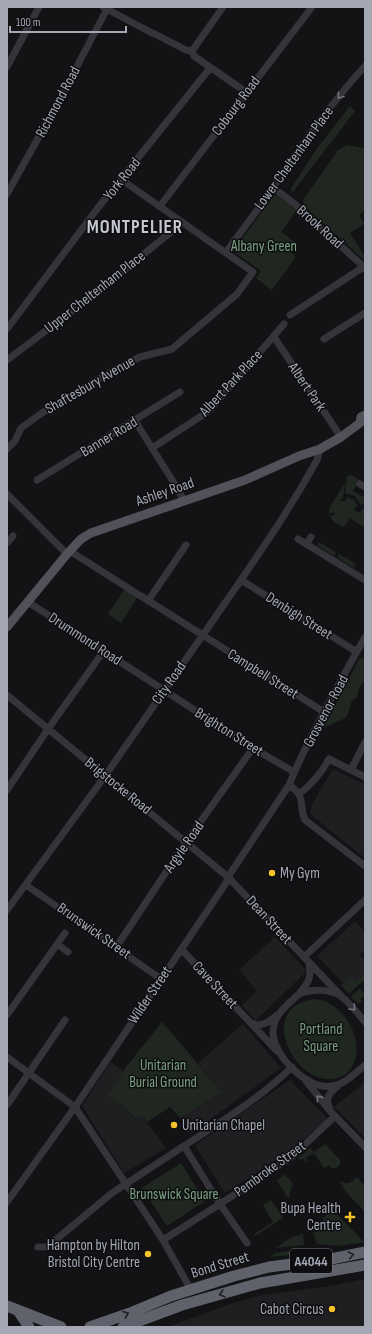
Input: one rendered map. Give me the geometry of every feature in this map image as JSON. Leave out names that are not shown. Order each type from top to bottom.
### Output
[{"type":"highway","name":"Bond Street","points":[[90,1327],[130,1313],[170,1296],[234,1276],[264,1268],[337,1258],[365,1252]]},
{"type":"highway","name":"Bond Street","points":[[123,1327],[182,1305],[260,1284],[365,1264]]},
{"type":"highway","points":[[7,1306],[19,1312],[40,1318],[61,1327]]},
{"type":"highway","points":[[19,1312],[29,1327]]},
{"type":"main road","name":"Ashley Road","points":[[7,627],[69,552],[81,539],[91,533],[245,480],[299,456],[320,449],[341,437],[363,421]]},
{"type":"street","points":[[7,67],[39,7]]},
{"type":"street","name":"Cobourg Road","points":[[160,206],[312,7]]},
{"type":"street","name":"Richmond Road","points":[[7,194],[61,97],[106,8],[186,50],[192,51],[194,56],[246,92]]},
{"type":"street","points":[[192,51],[219,9]]},
{"type":"street","name":"Lower Cheltenham Place","points":[[226,252],[272,190],[309,135],[348,85],[365,66]]},
{"type":"street","name":"York Road","points":[[7,329],[97,209],[122,180],[210,68]]},
{"type":"street","points":[[122,180],[182,223],[226,252]]},
{"type":"street","name":"Brook Road","points":[[272,190],[275,189],[296,205],[365,267]]},
{"type":"street","name":"Upper Cheltenham Place","points":[[7,360],[96,293],[182,223]]},
{"type":"street","name":"Shaftesbury Avenue","points":[[7,448],[14,441],[21,428],[42,412],[112,371],[140,357],[172,349],[236,294],[253,272],[226,252]]},
{"type":"street","points":[[290,315],[365,267]]},
{"type":"street","points":[[324,339],[365,313]]},
{"type":"street","name":"Albert Park Place","points":[[152,448],[209,410],[284,324]]},
{"type":"street","name":"Albert Park","points":[[274,337],[341,437]]},
{"type":"street","name":"Banner Road","points":[[37,480],[180,392]]},
{"type":"street","points":[[135,421],[184,501]]},
{"type":"street","name":"City Road","points":[[7,910],[105,776],[241,580],[301,488],[317,460],[320,449]]},
{"type":"street","name":"Campbell Street","points":[[7,494],[69,552],[324,712]]},
{"type":"street","points":[[7,543],[13,536]]},
{"type":"street","points":[[306,544],[311,537]]},
{"type":"street","points":[[298,539],[365,580]]},
{"type":"street","points":[[148,601],[186,545]]},
{"type":"street","name":"Denbigh Street","points":[[241,580],[357,652]]},
{"type":"street","name":"Drummond Road","points":[[28,602],[103,652],[164,690]]},
{"type":"street","name":"Grosvenor Road","points":[[289,785],[324,712],[365,637]]},
{"type":"street","points":[[7,790],[103,652]]},
{"type":"street","name":"Brighton Street","points":[[164,690],[253,748],[294,772]]},
{"type":"street","name":"Brigstocke Road","points":[[7,695],[228,877]]},
{"type":"street","points":[[351,770],[365,742]]},
{"type":"street","name":"Argyle Road","points":[[117,946],[186,842],[253,748]]},
{"type":"street","points":[[299,794],[309,787],[321,774],[329,759],[365,777]]},
{"type":"street","points":[[289,785],[299,794],[301,798],[302,814],[305,820],[365,866]]},
{"type":"street","name":"Wilder Street","points":[[7,1202],[75,1107],[226,883],[228,877],[289,785]]},
{"type":"street","name":"Dean Street","points":[[228,877],[309,963]]},
{"type":"street","name":"Brunswick Street","points":[[26,885],[117,946],[161,979]]},
{"type":"street","points":[[304,957],[365,900]]},
{"type":"street","points":[[7,1015],[65,933]]},
{"type":"street","points":[[57,944],[68,952]]},
{"type":"street","name":"Cave Street","points":[[181,949],[249,1022]]},
{"type":"street","points":[[249,1022],[254,1025],[266,1023],[298,995],[310,979],[311,972],[309,963]]},
{"type":"street","points":[[309,963],[365,1022]]},
{"type":"street","points":[[298,995],[309,991],[318,990],[330,992],[342,997]]},
{"type":"street","points":[[278,1014],[275,1020],[273,1034],[276,1047],[280,1054]]},
{"type":"street","points":[[7,1104],[65,1020]]},
{"type":"street","points":[[249,1022],[292,1067],[309,1082],[331,1087],[347,1080],[365,1065]]},
{"type":"street","points":[[51,1026],[57,1031]]},
{"type":"street","points":[[7,1057],[75,1107],[126,1183],[191,1290]]},
{"type":"street","points":[[38,1247],[47,1247],[126,1183],[241,1109],[273,1085],[292,1067]]},
{"type":"street","points":[[304,1078],[333,1114],[365,1146]]},
{"type":"street","points":[[333,1114],[328,1105],[328,1097],[329,1094],[340,1084]]},
{"type":"street","name":"Pembroke Street","points":[[220,1204],[293,1156],[333,1114]]},
{"type":"street","points":[[184,1146],[220,1204],[247,1243]]},
{"type":"street","points":[[162,1240],[220,1204]]},
{"type":"shaded area","points":[[333,769],[365,784],[365,858],[311,815],[310,811],[313,803]]},
{"type":"shaded area","points":[[355,921],[365,932],[365,950],[360,955],[365,960],[365,973],[355,982],[350,977],[343,983],[317,956]]},
{"type":"shaded area","points":[[275,937],[307,971],[255,1021],[242,1005],[257,991],[239,970]]},
{"type":"shaded area","points":[[243,1024],[281,1068],[190,1134],[180,1118],[222,1092],[198,1063]]},
{"type":"shaded area","points":[[110,1062],[124,1071],[107,1096],[123,1106],[133,1118],[143,1117],[166,1148],[124,1173],[82,1106]]},
{"type":"shaded area","points":[[290,1080],[328,1119],[286,1154],[225,1193],[195,1145]]},
{"type":"shaded area","points":[[365,1082],[365,1138],[334,1107]]},
{"type":"shaded area","points":[[365,1279],[365,1327],[168,1327],[230,1304],[262,1295],[331,1286]]},
{"type":"green space","points":[[350,106],[355,111],[293,192],[290,190],[318,147]]},
{"type":"green space","points":[[347,145],[365,148],[365,210],[359,215],[364,224],[350,233],[365,257],[364,260],[304,206],[303,200],[338,150]]},
{"type":"green space","name":"Albany Green","points":[[275,194],[297,210],[281,232],[295,242],[289,251],[296,257],[272,290],[256,278],[261,271],[233,251]]},
{"type":"green space","points":[[348,475],[360,480],[353,491],[363,497],[365,494],[365,504],[361,505],[355,496],[345,493]]},
{"type":"green space","points":[[345,482],[343,498],[340,499],[340,501],[346,501],[347,497],[354,500],[358,506],[354,508],[354,510],[360,513],[361,510],[365,508],[365,528],[350,518],[344,527],[335,523],[330,516],[335,515],[334,512],[329,514],[329,509]]},
{"type":"green space","points":[[319,542],[336,552],[334,556],[317,545]]},
{"type":"green space","points":[[339,554],[356,564],[354,568],[337,557]]},
{"type":"green space","points":[[125,588],[138,596],[121,623],[108,614]]},
{"type":"green space","points":[[365,657],[365,680],[359,688],[357,697],[351,702],[348,715],[345,718],[323,728],[359,659]]},
{"type":"green space","points":[[365,973],[365,983],[363,981],[349,994],[341,985],[350,976],[355,982]]},
{"type":"green space","points":[[360,988],[365,995],[360,999],[362,1001],[358,1004],[351,997]]},
{"type":"green space","name":"Portland Square","points":[[313,999],[325,1002],[336,1008],[345,1017],[352,1028],[356,1040],[356,1052],[353,1064],[346,1074],[330,1079],[314,1076],[300,1065],[290,1051],[284,1035],[286,1019],[295,1006]]},
{"type":"green space","name":"Unitarian Burial Ground","points":[[162,1022],[222,1092],[180,1118],[170,1107],[147,1122],[143,1117],[134,1118],[123,1106],[107,1096],[126,1067]]},
{"type":"green space","points":[[325,1144],[340,1160],[340,1164],[336,1168],[331,1168],[329,1165],[324,1168],[314,1153],[306,1157],[308,1161],[306,1162],[304,1158],[301,1160],[298,1158],[310,1148],[314,1152]]},
{"type":"green space","name":"Brunswick Square","points":[[181,1163],[205,1201],[167,1226],[142,1188]]},
{"type":"green space","points":[[285,1174],[293,1185],[289,1194],[290,1197],[288,1198],[277,1181]]},
{"type":"green space","points":[[357,1177],[365,1186],[365,1212],[346,1192],[340,1182],[350,1183]]},
{"type":"green space","points":[[271,1200],[283,1218],[255,1236],[254,1234],[273,1222],[263,1205]]},
{"type":"green space","points":[[332,1209],[364,1242],[339,1246],[317,1244],[313,1233],[319,1231],[322,1220]]},
{"type":"green space","points":[[303,1234],[304,1245],[275,1248],[292,1237]]},
{"type":"green space","points":[[296,1250],[334,1251],[270,1257],[275,1253]]},
{"type":"place","name":"My Gym","points":[[272,873]]},
{"type":"place","name":"Unitarian Chapel","points":[[174,1125]]},
{"type":"place","name":"Bupa Health Centre","points":[[350,1217]]},
{"type":"place","name":"Hampton by Hilton Bristol City Centre","points":[[148,1254]]},
{"type":"place","name":"Cabot Circus","points":[[332,1309]]},
{"type":"district","name":"MONTPELIER","points":[[135,227]]}]
